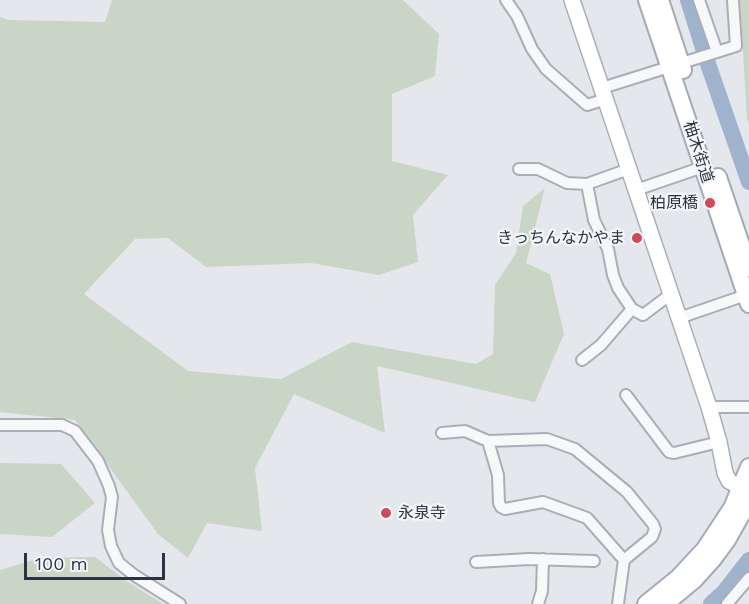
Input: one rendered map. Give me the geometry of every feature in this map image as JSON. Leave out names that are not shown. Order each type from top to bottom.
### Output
[{"type":"main road","name":"柚木街道","points":[[647,0],[682,63],[703,167],[746,261]]},
{"type":"main road","name":"柚木街道","points":[[660,0],[746,261],[748,300]]},
{"type":"main road","points":[[665,604],[695,579],[727,540],[746,494],[749,467]]},
{"type":"main road","points":[[646,604],[678,578],[705,549],[728,515],[746,494]]},
{"type":"street","points":[[506,0],[517,16],[532,49],[546,69],[586,105],[604,94],[682,63],[736,46],[733,0]]},
{"type":"street","points":[[573,0],[709,407],[726,477],[746,494]]},
{"type":"street","points":[[699,0],[715,52]]},
{"type":"street","points":[[636,190],[703,167]]},
{"type":"street","points":[[519,169],[538,169],[567,183],[587,184],[629,169]]},
{"type":"street","points":[[587,184],[594,220],[608,249],[613,275],[618,288],[632,309],[643,315],[671,294]]},
{"type":"street","points":[[679,318],[748,300]]},
{"type":"street","points":[[582,360],[601,345],[632,309]]},
{"type":"street","points":[[626,395],[669,452],[674,453],[719,442]]},
{"type":"street","points":[[709,407],[749,407]]},
{"type":"street","points":[[0,425],[62,425],[75,431],[98,461],[112,497],[108,530],[111,546],[119,563],[180,604]]},
{"type":"street","points":[[442,433],[465,431],[488,441],[547,439],[575,449],[627,492],[654,524],[655,529],[652,537],[624,560],[618,604]]},
{"type":"street","points":[[488,441],[498,475],[501,507],[505,509],[543,502],[587,518],[624,560]]},
{"type":"street","points":[[538,604],[542,591],[543,559]]},
{"type":"street","points":[[476,562],[543,559],[594,561]]},
{"type":"street","points":[[727,604],[749,579]]},
{"type":"green space","points":[[112,0],[403,0],[439,34],[435,76],[392,94],[392,161],[448,175],[413,215],[418,262],[379,275],[311,263],[206,267],[168,238],[135,239],[84,294],[188,371],[281,379],[352,342],[476,364],[493,354],[495,285],[516,253],[523,206],[545,188],[526,263],[550,274],[564,334],[535,402],[377,366],[385,433],[294,394],[255,468],[262,531],[207,523],[188,558],[158,534],[75,420],[0,412],[0,17],[8,20],[105,22]]},
{"type":"green space","points":[[740,0],[749,0],[749,125],[747,119]]},
{"type":"green space","points":[[0,463],[61,464],[95,503],[52,537],[0,534]]},
{"type":"green space","points":[[95,557],[128,582],[163,604],[0,604],[0,570],[40,558]]},
{"type":"waterway","points":[[688,0],[749,182]]},
{"type":"waterway","points":[[711,604],[724,592],[749,560]]},
{"type":"place","name":"柏原橋","points":[[710,203]]},
{"type":"place","name":"きっちんなかやま","points":[[637,238]]},
{"type":"place","name":"永泉寺","points":[[386,513]]}]
